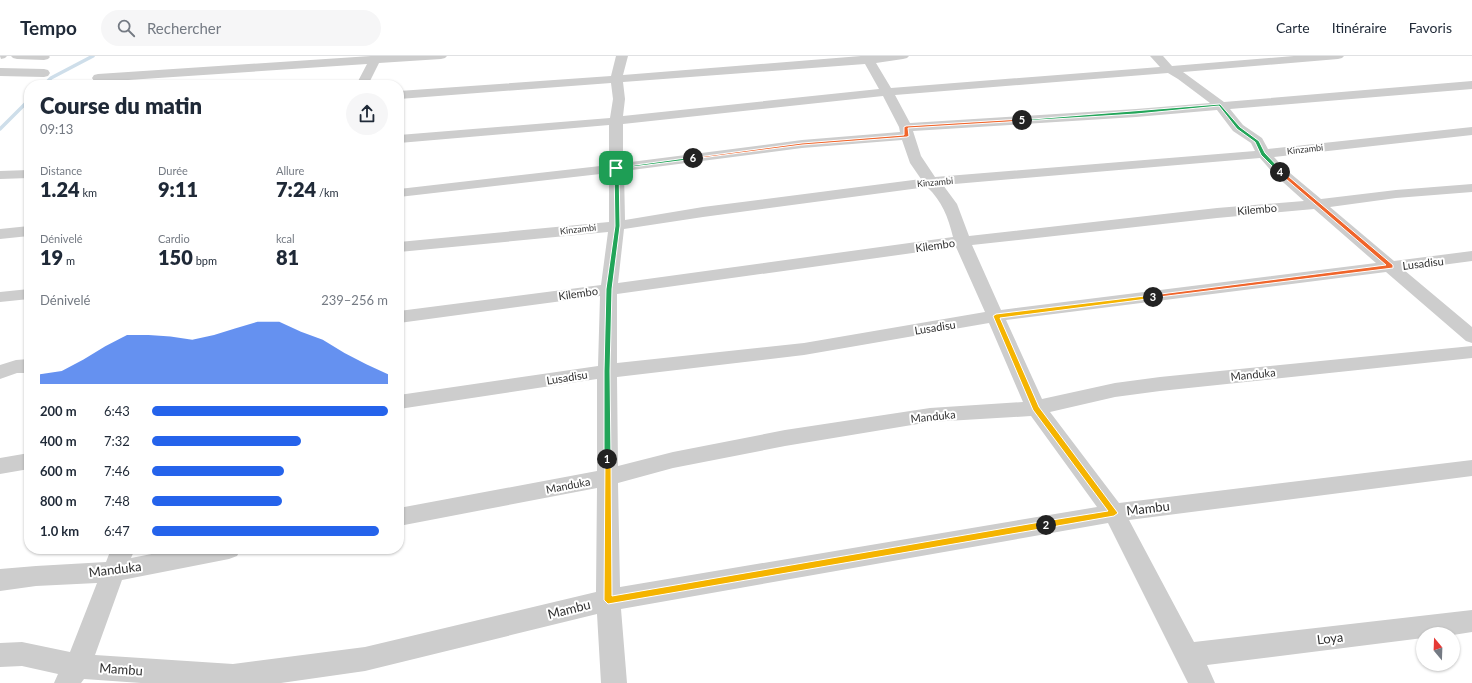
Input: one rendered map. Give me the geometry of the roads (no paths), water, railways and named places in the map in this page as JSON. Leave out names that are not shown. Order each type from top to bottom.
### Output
[{"type":"street","points":[[17,56],[44,57]]},
{"type":"street","points":[[98,78],[376,58],[441,56]]},
{"type":"street","points":[[614,683],[608,600],[607,371],[609,289],[617,226],[616,121],[619,99],[616,79],[622,56]]},
{"type":"street","points":[[404,95],[903,56]]},
{"type":"street","points":[[1156,56],[1169,69],[1182,76],[1220,105],[1238,128],[1257,142],[1263,154],[1279,171],[1472,337]]},
{"type":"street","points":[[404,139],[616,121],[887,92],[1338,56]]},
{"type":"street","points":[[365,80],[376,58]]},
{"type":"street","points":[[868,58],[887,92],[906,132],[916,161],[930,182],[941,192],[948,202],[957,222],[962,241],[1036,408],[1114,513],[1202,683]]},
{"type":"street","points":[[0,72],[44,73]]},
{"type":"street","points":[[404,192],[906,132],[1472,85]]},
{"type":"street","name":"Kinzambi","points":[[404,247],[617,226],[703,212],[930,182],[1263,154],[1472,131]]},
{"type":"street","points":[[0,175],[24,174]]},
{"type":"street","name":"Kilembo","points":[[404,316],[962,241],[1217,213],[1317,204],[1396,194],[1472,188]]},
{"type":"street","points":[[0,234],[24,232]]},
{"type":"street","name":"Lusadisu","points":[[404,401],[607,371],[804,348],[996,316],[1472,256]]},
{"type":"street","points":[[0,297],[24,295]]},
{"type":"street","name":"Manduka","points":[[404,516],[608,478],[673,460],[808,434],[930,415],[1036,408],[1115,390],[1160,384],[1472,352]]},
{"type":"street","points":[[0,372],[16,367],[24,366]]},
{"type":"street","points":[[0,466],[24,462]]},
{"type":"street","name":"Mambu","points":[[0,655],[22,654],[72,674],[233,678],[365,659],[608,600],[1114,513],[1472,468]]},
{"type":"street","points":[[72,674],[112,572],[121,554]]},
{"type":"street","name":"Manduka","points":[[0,580],[36,576],[112,572],[204,554]]},
{"type":"street","name":"Loya","points":[[1188,655],[1472,622]]},
{"type":"waterway","points":[[49,80],[93,56]]},
{"type":"waterway","points":[[0,129],[24,105]]}]
